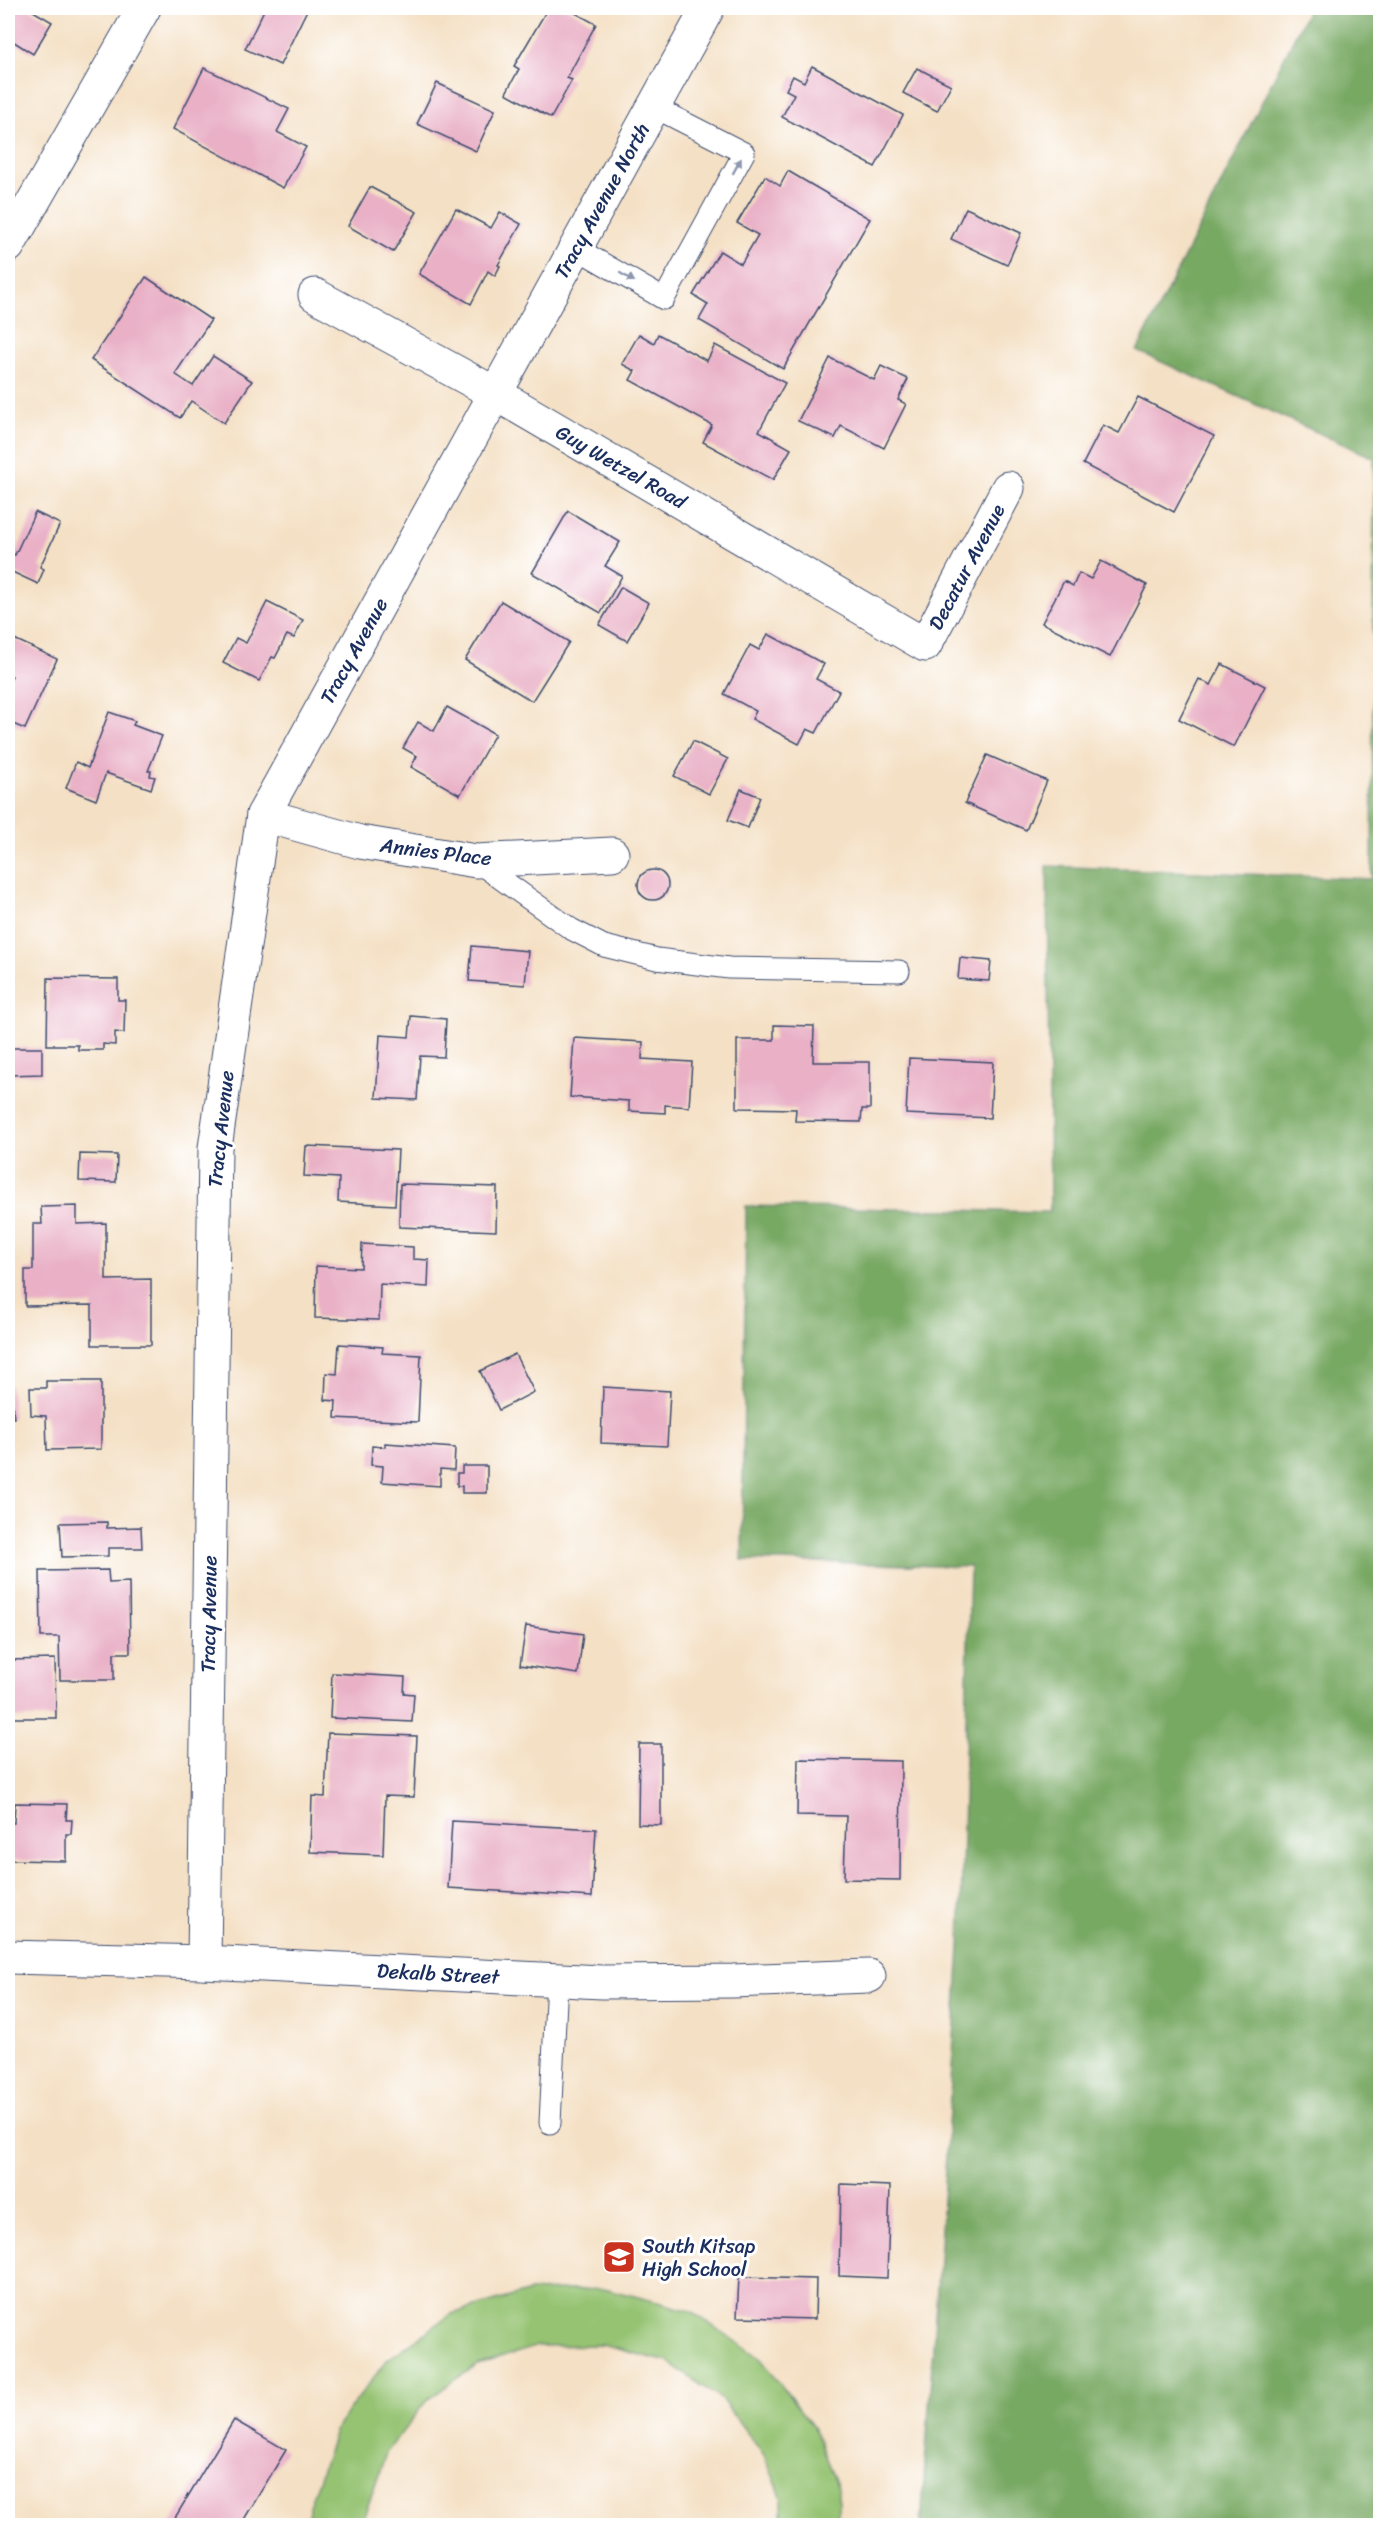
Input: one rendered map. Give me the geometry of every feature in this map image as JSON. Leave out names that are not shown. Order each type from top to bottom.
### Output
[{"type":"street","points":[[8,246],[144,8]]},
{"type":"street","name":"Tracy Avenue North","points":[[496,394],[708,8]]},
{"type":"street","name":"Guy Wetzel Road","points":[[315,295],[496,394],[925,645]]},
{"type":"street","name":"Tracy Avenue","points":[[204,1962],[215,1148],[263,815],[496,394]]},
{"type":"street","name":"Decatur Avenue","points":[[925,645],[1008,488]]},
{"type":"street","name":"Annies Place","points":[[263,815],[360,842],[476,861],[612,854]]},
{"type":"street","name":"Dekalb Street","points":[[8,1957],[204,1962],[557,1980],[721,1982],[869,1976]]},
{"type":"lane","points":[[576,248],[664,299],[744,153],[654,107]]},
{"type":"lane","points":[[476,861],[571,928],[604,946],[657,959],[729,968],[899,971]]},
{"type":"lane","points":[[550,2123],[557,1980]]},
{"type":"green space","points":[[1309,8],[1380,8],[1380,2525],[921,2525],[960,1948],[970,1567],[742,1560],[746,1206],[1050,1212],[1047,866],[1372,879],[1374,458],[1137,351]]},
{"type":"green space","points":[[608,2289],[691,2311],[761,2359],[813,2427],[838,2488],[838,2525],[782,2525],[782,2498],[764,2455],[722,2400],[668,2362],[602,2345],[538,2346],[477,2365],[427,2400],[386,2453],[364,2517],[364,2525],[308,2525],[309,2506],[337,2426],[387,2360],[452,2314],[530,2291]]},
{"type":"building","points":[[8,8],[28,8],[52,22],[33,54],[8,38]]},
{"type":"building","points":[[265,8],[308,8],[280,65],[245,49]]},
{"type":"building","points":[[548,8],[566,8],[596,24],[567,78],[572,80],[551,118],[506,93],[519,69],[514,66]]},
{"type":"building","points":[[914,8],[932,8],[929,15]]},
{"type":"building","points":[[812,66],[903,115],[875,167],[782,117],[794,94],[786,90],[793,76],[804,82]]},
{"type":"building","points":[[204,68],[289,109],[277,132],[306,147],[283,188],[173,129]]},
{"type":"building","points":[[917,68],[951,85],[937,111],[903,93]]},
{"type":"building","points":[[437,83],[495,110],[476,151],[417,124]]},
{"type":"building","points":[[788,171],[870,219],[783,369],[699,320],[708,304],[693,295],[720,251],[741,264],[758,235],[737,223],[765,176],[780,186]]},
{"type":"building","points":[[370,187],[417,212],[393,252],[348,226]]},
{"type":"building","points":[[966,208],[1021,233],[1007,265],[951,239]]},
{"type":"building","points":[[456,209],[491,228],[500,212],[521,224],[498,265],[500,266],[495,276],[488,271],[471,304],[419,274]]},
{"type":"building","points":[[146,277],[211,320],[175,374],[193,386],[213,356],[252,381],[224,423],[191,401],[180,418],[91,360]]},
{"type":"building","points":[[639,334],[654,343],[658,334],[707,361],[715,345],[785,383],[759,431],[791,449],[773,480],[703,442],[712,425],[630,380],[635,371],[622,364]]},
{"type":"building","points":[[830,358],[874,380],[881,366],[908,379],[898,400],[906,404],[884,448],[841,426],[835,438],[798,421]]},
{"type":"building","points":[[1138,397],[1214,436],[1174,512],[1083,464],[1103,425],[1119,433]]},
{"type":"building","points":[[568,511],[620,542],[605,566],[622,576],[601,613],[532,573]]},
{"type":"building","points":[[35,512],[60,524],[40,567],[44,569],[38,584],[8,570],[8,552],[15,555]]},
{"type":"building","points":[[1101,561],[1147,585],[1110,657],[1042,623],[1064,581],[1073,586],[1079,573],[1091,579]]},
{"type":"building","points":[[621,587],[649,603],[627,641],[599,625]]},
{"type":"building","points":[[501,601],[569,642],[532,701],[465,660]]},
{"type":"building","points":[[267,602],[303,620],[294,638],[287,635],[259,681],[223,663],[236,638],[246,643]]},
{"type":"building","points":[[768,634],[824,664],[816,679],[839,691],[816,733],[807,729],[799,744],[752,719],[756,711],[724,694],[750,645],[759,650]]},
{"type":"building","points":[[8,636],[57,659],[25,729],[8,722],[8,686],[12,676],[8,674]]},
{"type":"building","points":[[1222,664],[1265,686],[1234,747],[1179,719],[1199,679],[1211,685]]},
{"type":"building","points":[[447,707],[495,734],[460,795],[411,767],[417,756],[403,748],[418,722],[434,731]]},
{"type":"building","points":[[109,712],[135,721],[133,725],[162,736],[148,771],[151,771],[150,776],[155,777],[151,789],[106,773],[96,800],[66,788],[76,762],[88,768]]},
{"type":"building","points":[[693,741],[728,759],[709,794],[674,776]]},
{"type":"building","points":[[987,755],[1047,781],[1026,830],[965,803]]},
{"type":"building","points":[[741,789],[760,797],[748,828],[728,820]]},
{"type":"building","points":[[653,870],[664,874],[668,885],[664,896],[653,900],[642,896],[638,885],[642,874]]},
{"type":"building","points":[[472,946],[528,951],[525,985],[469,981]]},
{"type":"building","points":[[960,958],[991,961],[989,981],[958,979]]},
{"type":"building","points":[[48,978],[118,979],[118,1000],[125,1000],[124,1033],[115,1032],[115,1045],[103,1044],[103,1050],[78,1050],[78,1045],[47,1045]]},
{"type":"building","points":[[411,1016],[446,1019],[444,1057],[420,1056],[417,1100],[376,1098],[380,1035],[409,1037]]},
{"type":"building","points":[[774,1025],[814,1026],[813,1062],[870,1062],[870,1109],[862,1109],[861,1122],[795,1121],[796,1109],[737,1108],[737,1040],[774,1040]]},
{"type":"building","points":[[574,1038],[643,1042],[642,1059],[692,1062],[689,1107],[665,1105],[665,1113],[629,1111],[629,1101],[570,1097]]},
{"type":"building","points":[[8,1048],[42,1048],[42,1074],[8,1075]]},
{"type":"building","points":[[909,1058],[993,1062],[990,1118],[906,1114]]},
{"type":"building","points":[[306,1146],[398,1150],[395,1205],[338,1202],[339,1178],[304,1176]]},
{"type":"building","points":[[80,1154],[117,1155],[116,1182],[79,1181]]},
{"type":"building","points":[[400,1184],[497,1187],[496,1231],[399,1227]]},
{"type":"building","points":[[77,1206],[77,1224],[106,1223],[106,1280],[151,1279],[151,1345],[92,1345],[92,1305],[25,1306],[25,1270],[33,1270],[33,1224],[42,1224],[41,1207]]},
{"type":"building","points":[[362,1244],[413,1247],[413,1259],[429,1260],[428,1287],[380,1284],[379,1320],[315,1318],[316,1266],[361,1268]]},
{"type":"building","points":[[339,1344],[383,1347],[382,1353],[421,1355],[418,1422],[335,1418],[336,1401],[325,1400],[326,1373],[337,1374]]},
{"type":"building","points":[[515,1354],[534,1392],[499,1410],[480,1371]]},
{"type":"building","points":[[46,1381],[101,1381],[101,1449],[47,1450],[46,1416],[31,1415],[30,1388],[46,1388]]},
{"type":"building","points":[[8,1385],[10,1385],[14,1418],[8,1418]]},
{"type":"building","points":[[603,1387],[670,1391],[667,1446],[601,1443]]},
{"type":"building","points":[[385,1443],[455,1448],[454,1470],[440,1469],[440,1486],[382,1482],[383,1466],[371,1465],[372,1446],[385,1447]]},
{"type":"building","points":[[462,1466],[487,1466],[487,1493],[462,1493],[462,1486],[457,1486],[457,1473],[462,1473]]},
{"type":"building","points":[[107,1522],[107,1528],[141,1527],[142,1548],[108,1548],[108,1556],[62,1557],[60,1523]]},
{"type":"building","points":[[108,1570],[109,1583],[129,1582],[130,1653],[114,1653],[114,1680],[60,1680],[59,1637],[41,1637],[40,1571]]},
{"type":"building","points":[[526,1626],[583,1634],[578,1674],[520,1665]]},
{"type":"building","points":[[55,1659],[56,1718],[8,1718],[8,1660]]},
{"type":"building","points":[[332,1673],[405,1677],[404,1693],[414,1694],[412,1722],[330,1718]]},
{"type":"building","points":[[328,1733],[417,1736],[414,1797],[385,1796],[383,1855],[310,1852],[312,1796],[325,1797]]},
{"type":"building","points":[[639,1744],[661,1744],[661,1825],[638,1824]]},
{"type":"building","points":[[798,1759],[901,1761],[900,1880],[844,1879],[846,1816],[797,1815]]},
{"type":"building","points":[[15,1803],[67,1804],[66,1820],[72,1820],[71,1834],[66,1834],[66,1861],[8,1860],[8,1823],[14,1823]]},
{"type":"building","points":[[452,1821],[596,1829],[592,1897],[448,1888]]},
{"type":"building","points":[[841,2184],[890,2186],[887,2278],[839,2276]]},
{"type":"building","points":[[739,2277],[816,2279],[815,2319],[737,2317]]},
{"type":"building","points":[[234,2420],[286,2450],[240,2526],[170,2526]]},
{"type":"place","name":"South Kitsap High School","points":[[619,2257]]}]
